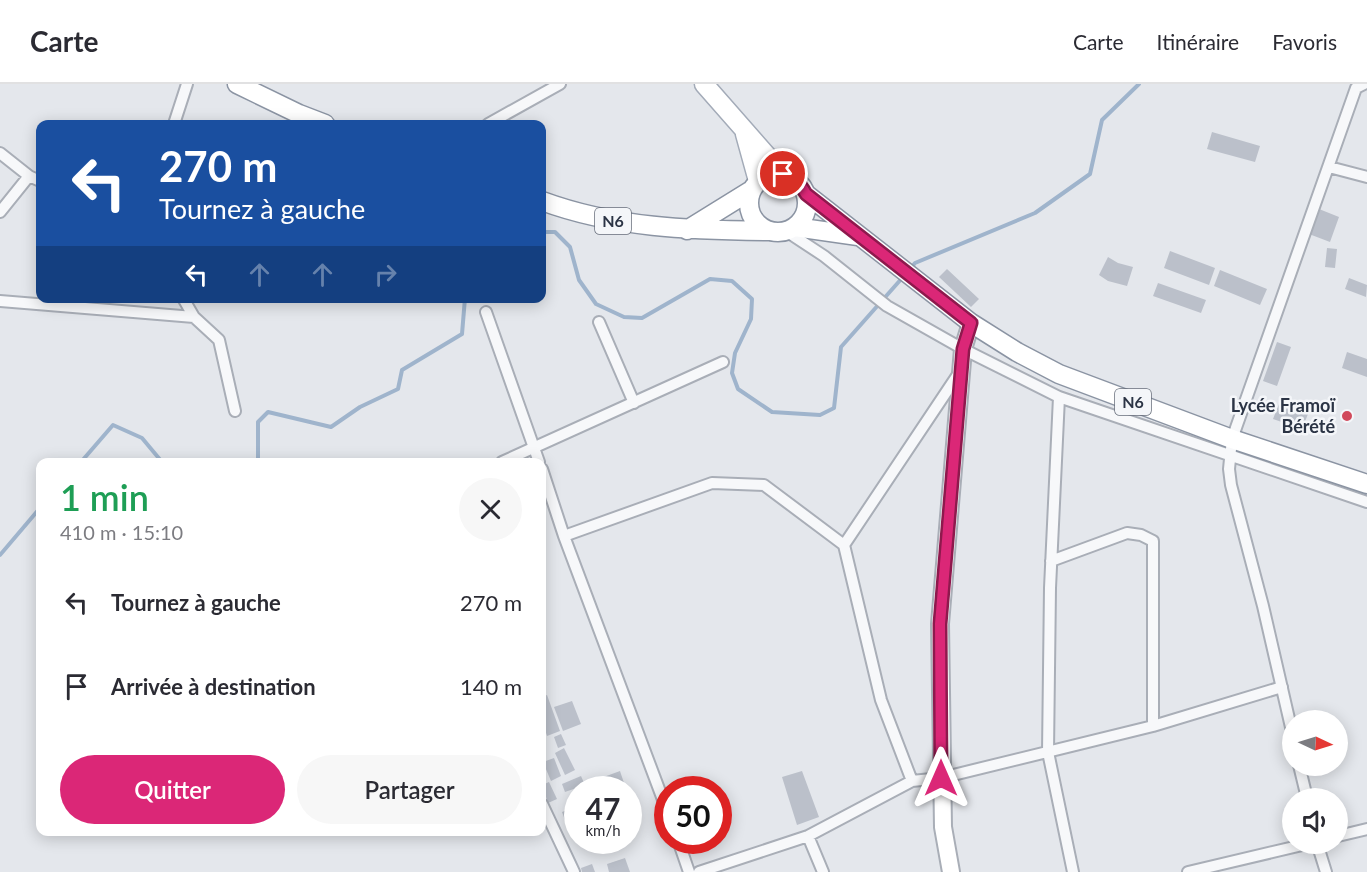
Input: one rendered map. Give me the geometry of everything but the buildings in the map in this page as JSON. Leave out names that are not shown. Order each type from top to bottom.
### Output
[{"type":"main road","points":[[704,84],[783,174]]},
{"type":"main road","points":[[247,87],[317,120]]},
{"type":"main road","points":[[745,132],[754,186],[748,204],[752,217],[760,227],[767,231]]},
{"type":"main road","points":[[687,230],[766,176],[783,174]]},
{"type":"main road","name":"N6","points":[[783,174],[801,184],[806,194],[917,282],[971,323],[1017,352],[1059,374],[1231,448],[1367,484]]},
{"type":"main road","points":[[791,229],[806,212],[806,194]]},
{"type":"main road","name":"N6","points":[[546,202],[621,223],[687,230],[774,233],[791,229],[861,237]]},
{"type":"main road","points":[[951,872],[943,827],[940,624],[963,349],[971,323]]},
{"type":"street","points":[[175,120],[187,84]]},
{"type":"street","points":[[495,120],[560,84]]},
{"type":"street","points":[[1287,710],[1231,485],[1231,448],[1356,88],[1364,84]]},
{"type":"street","points":[[0,153],[36,179]]},
{"type":"street","points":[[1329,167],[1367,177]]},
{"type":"street","points":[[0,212],[29,176]]},
{"type":"street","points":[[791,229],[887,306],[963,349],[1059,397],[1231,448],[1367,502]]},
{"type":"street","points":[[0,301],[194,317]]},
{"type":"street","points":[[186,303],[194,317],[219,340],[235,411]]},
{"type":"street","points":[[486,312],[538,458]]},
{"type":"street","points":[[599,322],[634,403]]},
{"type":"street","points":[[511,458],[723,362]]},
{"type":"street","points":[[844,545],[961,370]]},
{"type":"street","points":[[1059,397],[1051,561],[1048,752],[1073,872]]},
{"type":"street","points":[[546,480],[564,536],[654,776]]},
{"type":"street","points":[[564,536],[712,483],[764,485],[844,545],[881,700],[912,781]]},
{"type":"street","points":[[1051,561],[1127,533],[1141,535],[1153,541],[1153,726]]},
{"type":"street","points":[[699,872],[808,836],[912,781],[941,778],[1153,726],[1282,687]]},
{"type":"street","points":[[546,812],[574,872]]},
{"type":"street","points":[[1348,834],[1367,829]]},
{"type":"street","points":[[808,836],[823,872]]},
{"type":"street","points":[[1188,872],[1212,870],[1282,851]]},
{"type":"street","points":[[683,854],[689,872]]},
{"type":"street","points":[[1320,854],[1326,872]]},
{"type":"waterway","points":[[910,269],[915,263],[1035,213],[1090,174],[1102,120],[1139,84]]},
{"type":"waterway","points":[[546,232],[555,232],[570,247],[579,280],[596,304],[624,317],[642,318],[710,279],[732,281],[752,299],[751,319],[735,353],[732,373],[738,389],[772,412],[820,415],[834,408],[841,347],[903,277]]},
{"type":"waterway","points":[[258,458],[258,422],[268,412],[331,427],[360,407],[398,389],[402,370],[462,334],[465,303]]},
{"type":"waterway","points":[[84,458],[113,425],[142,438],[159,458]]},
{"type":"waterway","points":[[0,555],[36,513]]},
{"type":"place","name":"Lycée Framoï Bérété","points":[[1347,416]]},
{"type":"route","points":[[783,174],[801,184],[806,194],[971,323],[963,349],[940,624],[941,778]]}]
